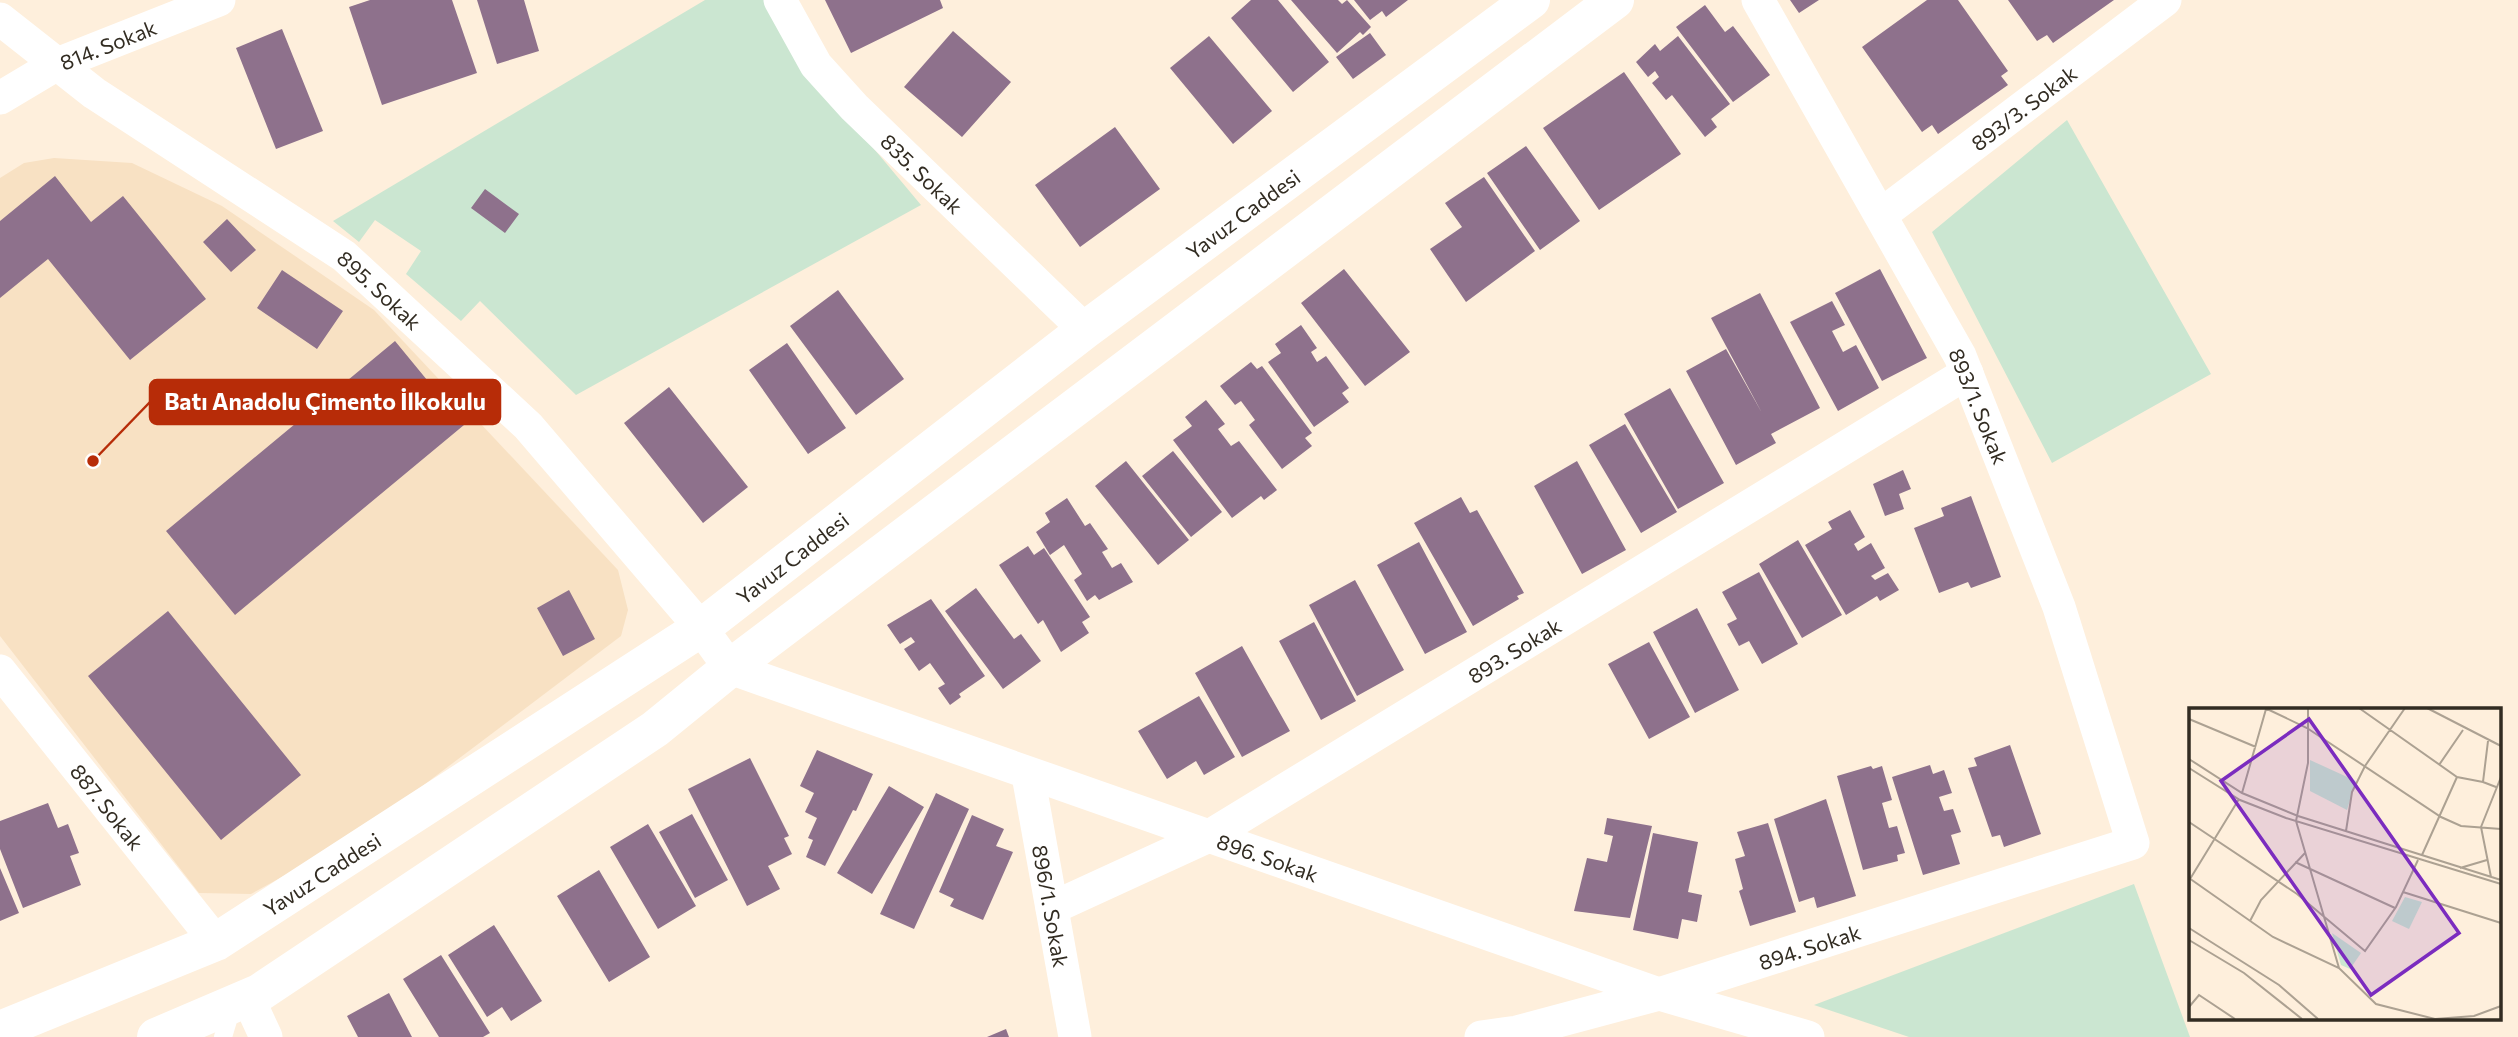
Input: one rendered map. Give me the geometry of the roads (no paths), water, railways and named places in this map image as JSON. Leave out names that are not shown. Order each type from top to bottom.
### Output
[{"type":"main road","name":"Yavuz Caddesi","points":[[0,1030],[216,942],[701,628],[1086,330],[1531,0]]},
{"type":"main road","points":[[156,1037],[234,1013],[655,729],[730,668],[1615,0]]},
{"type":"street","name":"814. Sokak","points":[[0,98],[57,64],[219,0]]},
{"type":"street","name":"835. Sokak","points":[[780,0],[816,65],[853,107],[1086,330]]},
{"type":"street","name":"893/1. Sokak","points":[[1758,0],[1882,214],[1966,373],[2059,607],[2133,843]]},
{"type":"street","name":"893/3. Sokak","points":[[1882,214],[2165,0]]},
{"type":"street","name":"895. Sokak","points":[[0,19],[94,93],[344,257],[528,426],[701,628],[730,668]]},
{"type":"street","name":"893. Sokak","points":[[1052,908],[1211,835],[1966,373]]},
{"type":"street","name":"896. Sokak","points":[[730,668],[1028,775],[1211,835],[1659,994],[1808,1037]]},
{"type":"street","name":"887. Sokak","points":[[0,671],[216,942]]},
{"type":"street","name":"896/1. Sokak","points":[[1028,775],[1075,1037]]},
{"type":"street","name":"894. Sokak","points":[[1481,1037],[1517,1032],[1659,994],[2133,843]]},
{"type":"street","points":[[234,1013],[266,1037]]},
{"type":"place","name":"Batı Anadolu Çimento İlkokulu","points":[[93,461]]}]
